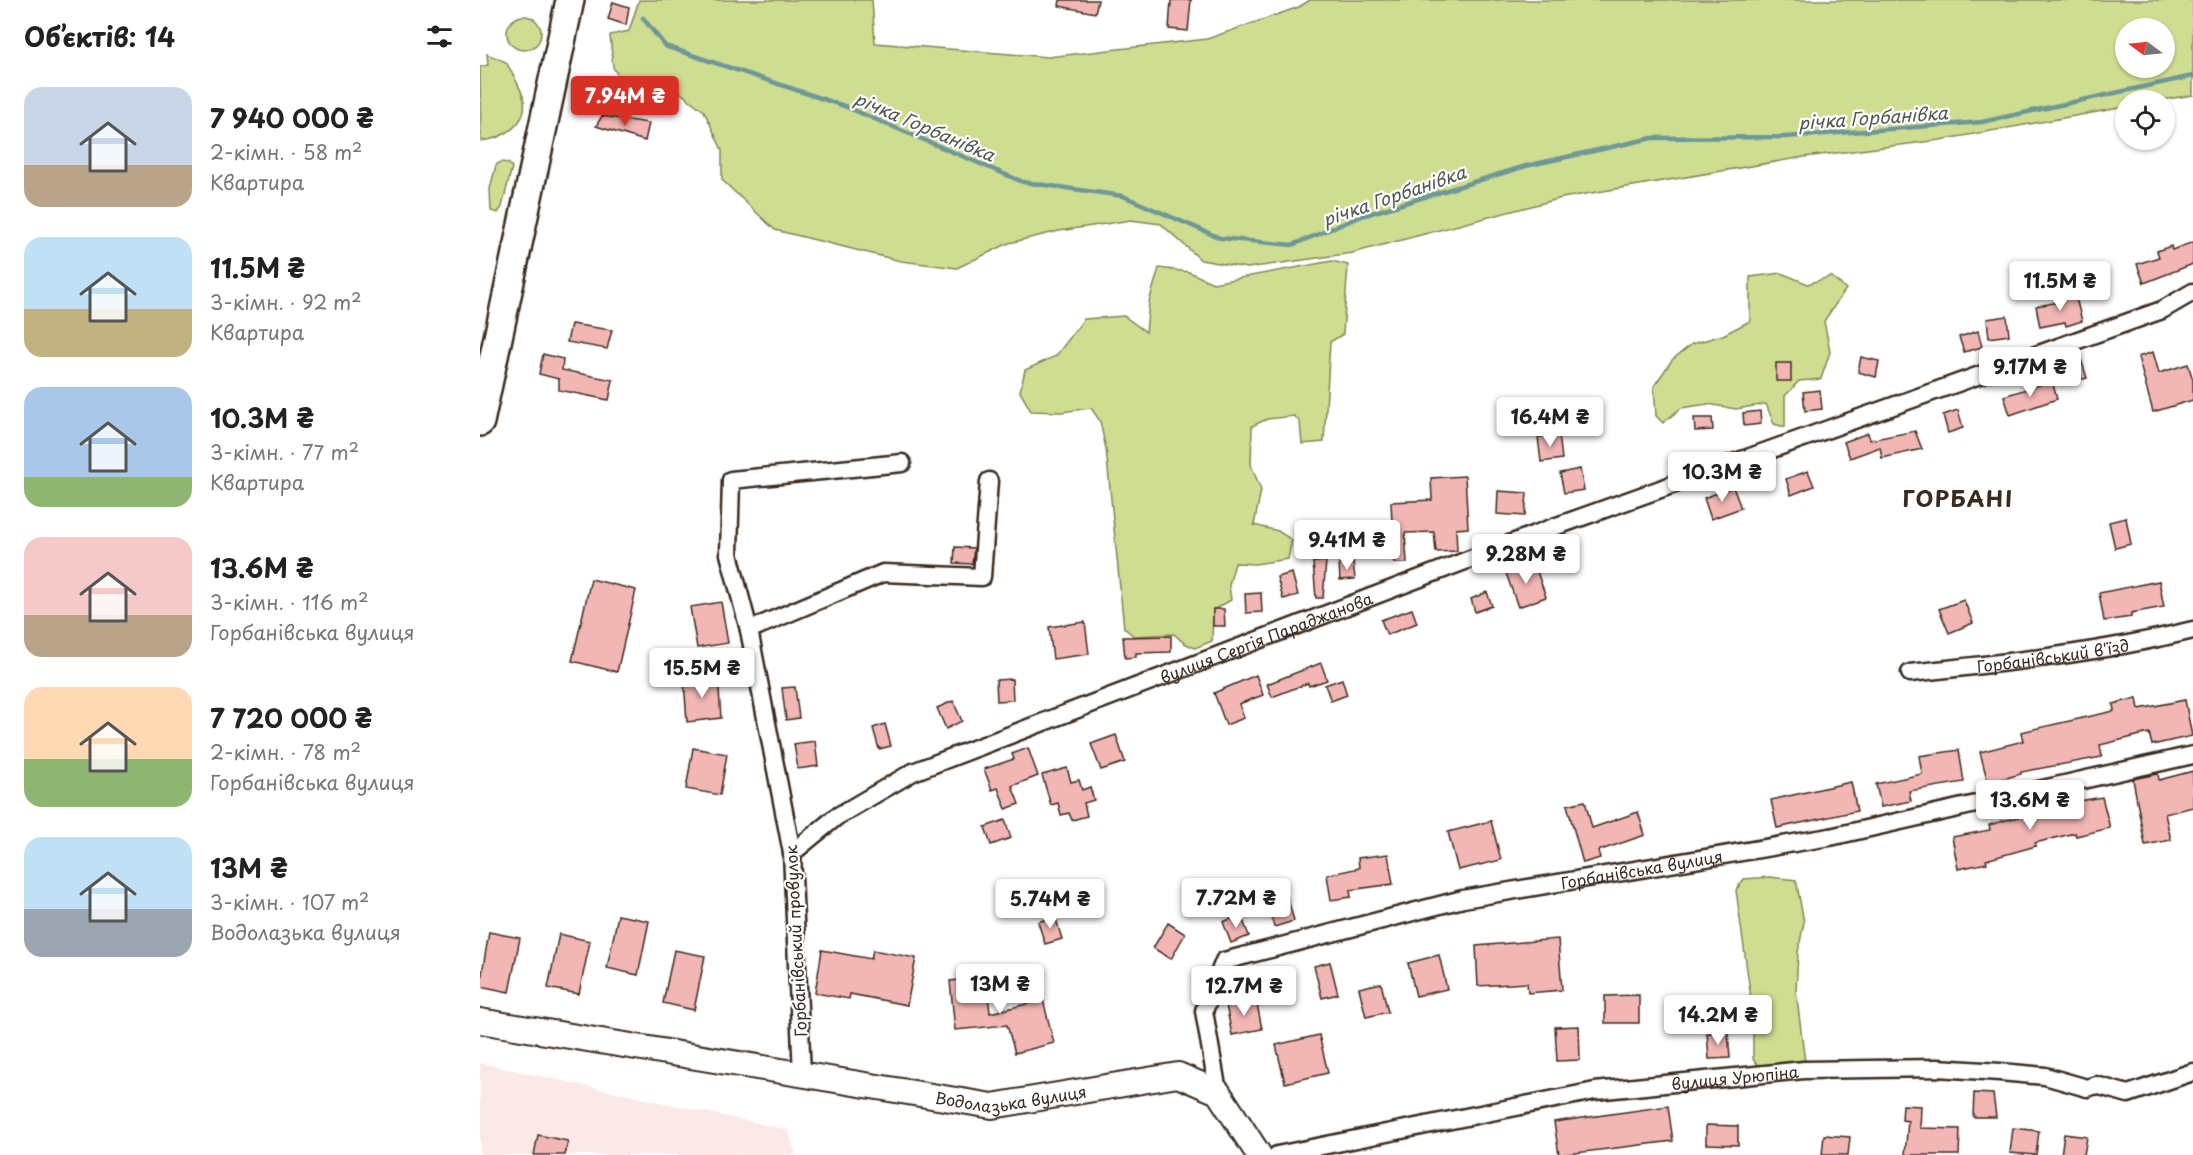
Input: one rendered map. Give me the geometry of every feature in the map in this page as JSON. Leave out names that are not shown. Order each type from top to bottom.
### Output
[{"type":"main road","points":[[480,422],[570,0]]},
{"type":"street","name":"вулиця Сергія Параджанова","points":[[792,853],[836,817],[913,772],[1554,527],[2162,310],[2193,292]]},
{"type":"street","name":"Горбанівський провулок","points":[[802,1074],[792,853],[749,630],[729,554],[730,480],[902,463]]},
{"type":"street","points":[[749,630],[884,573],[982,577],[989,481]]},
{"type":"street","name":"Горбанівський в'їзд","points":[[1910,673],[2053,657],[2143,643],[2193,630]]},
{"type":"street","name":"Горбанівська вулиця","points":[[1218,1092],[1204,1011],[1224,961],[1463,899],[1830,837],[2193,755]]},
{"type":"street","points":[[480,1021],[802,1074]]},
{"type":"street","name":"вулиця Урюпіна","points":[[1277,1155],[1595,1091],[1804,1070],[1936,1068],[2000,1072],[2045,1076],[2087,1088],[2096,1084],[2128,1094],[2193,1072]]},
{"type":"street","name":"Водолазька вулиця","points":[[802,1074],[992,1106],[1178,1075],[1218,1092]]},
{"type":"street","points":[[1218,1092],[1259,1155]]},
{"type":"shaded area","points":[[480,1063],[788,1130],[796,1155],[480,1155]]},
{"type":"green space","points":[[639,0],[872,0],[875,43],[1048,57],[1207,39],[1299,7],[1310,0],[2193,0],[2193,95],[2175,98],[2175,90],[2115,90],[2115,109],[1940,140],[1804,157],[1562,198],[1352,253],[1247,268],[1201,260],[1161,224],[1131,220],[1059,231],[1009,243],[957,268],[901,261],[775,230],[722,180],[722,150],[704,111],[678,91],[625,88],[613,67],[610,35],[629,31]]},
{"type":"green space","points":[[524,16],[536,21],[541,33],[536,45],[524,50],[512,45],[507,33],[512,21]]},
{"type":"green space","points":[[487,54],[506,62],[523,96],[524,106],[519,122],[513,128],[498,137],[481,141],[480,67],[488,65]]},
{"type":"green space","points":[[501,162],[508,163],[512,167],[502,207],[498,213],[491,211],[490,189],[496,165]]},
{"type":"green space","points":[[1332,261],[1348,265],[1343,334],[1330,342],[1324,442],[1302,444],[1300,422],[1294,416],[1267,419],[1252,426],[1251,465],[1261,490],[1254,525],[1278,531],[1292,540],[1288,559],[1255,564],[1235,563],[1229,585],[1231,600],[1213,610],[1212,641],[1195,648],[1184,643],[1174,634],[1134,636],[1124,628],[1106,449],[1100,421],[1091,408],[1061,412],[1031,411],[1020,392],[1025,370],[1056,356],[1084,319],[1124,316],[1146,332],[1149,302],[1159,268],[1189,272],[1213,283]]},
{"type":"green space","points":[[1781,273],[1808,284],[1831,276],[1846,289],[1824,321],[1830,352],[1821,379],[1799,381],[1785,396],[1785,427],[1774,424],[1766,404],[1736,409],[1708,404],[1681,408],[1663,423],[1656,416],[1654,386],[1672,360],[1692,344],[1723,335],[1750,321],[1750,277]]},
{"type":"green space","points":[[1770,877],[1796,880],[1804,922],[1798,952],[1796,991],[1805,1062],[1760,1067],[1753,1059],[1753,1013],[1736,890],[1744,879]]},
{"type":"building","points":[[1060,0],[1098,0],[1095,13],[1059,6]]},
{"type":"building","points":[[1171,0],[1191,0],[1188,31],[1169,29]]},
{"type":"building","points":[[613,2],[629,7],[626,25],[608,19]]},
{"type":"building","points":[[602,116],[649,123],[645,141],[596,126]]},
{"type":"building","points":[[2193,242],[2193,264],[2144,283],[2137,264],[2159,257],[2157,251],[2171,246],[2172,250]]},
{"type":"building","points":[[2075,294],[2082,321],[2066,326],[2065,322],[2040,327],[2036,306],[2060,302],[2059,298]]},
{"type":"building","points":[[2007,316],[2009,335],[1989,338],[1987,319]]},
{"type":"building","points":[[571,324],[612,330],[607,349],[567,342]]},
{"type":"building","points":[[1978,331],[1982,347],[1964,352],[1959,337]]},
{"type":"building","points":[[2153,352],[2159,373],[2188,364],[2193,380],[2193,400],[2153,412],[2138,357]]},
{"type":"building","points":[[543,354],[563,359],[562,370],[613,380],[609,400],[559,390],[559,379],[539,374]]},
{"type":"building","points":[[1861,357],[1879,361],[1876,377],[1858,372]]},
{"type":"building","points":[[2081,359],[2087,378],[2069,383],[2063,364]]},
{"type":"building","points":[[1776,363],[1791,363],[1791,381],[1776,381]]},
{"type":"building","points":[[2052,381],[2057,399],[2010,415],[2004,396]]},
{"type":"building","points":[[1820,390],[1822,409],[1805,411],[1803,392]]},
{"type":"building","points":[[1958,410],[1963,428],[1948,433],[1943,415]]},
{"type":"building","points":[[1760,411],[1761,424],[1744,426],[1743,413]]},
{"type":"building","points":[[1694,418],[1712,418],[1713,430],[1695,431]]},
{"type":"building","points":[[1915,431],[1922,449],[1882,458],[1880,447],[1850,458],[1844,442],[1868,433],[1870,440]]},
{"type":"building","points":[[1559,434],[1562,459],[1541,462],[1538,437]]},
{"type":"building","points":[[1580,469],[1584,490],[1564,493],[1560,473]]},
{"type":"building","points":[[1808,471],[1814,486],[1791,495],[1786,479]]},
{"type":"building","points":[[1465,476],[1468,528],[1456,529],[1457,551],[1436,552],[1434,532],[1405,533],[1407,563],[1394,563],[1391,502],[1432,500],[1431,478]]},
{"type":"building","points":[[1733,487],[1741,508],[1711,519],[1704,498]]},
{"type":"building","points":[[1498,491],[1527,493],[1525,516],[1497,514]]},
{"type":"building","points":[[2126,518],[2131,544],[2115,548],[2109,522]]},
{"type":"building","points":[[1568,536],[1575,556],[1548,566],[1541,546]]},
{"type":"building","points":[[955,547],[974,548],[972,564],[954,563]]},
{"type":"building","points":[[1326,561],[1323,598],[1316,598],[1313,562]]},
{"type":"building","points":[[1353,561],[1355,579],[1340,580],[1339,563]]},
{"type":"building","points":[[1534,563],[1546,597],[1518,607],[1506,573]]},
{"type":"building","points":[[1292,573],[1298,595],[1283,599],[1277,577]]},
{"type":"building","points":[[591,579],[636,590],[617,672],[572,661]]},
{"type":"building","points":[[2159,581],[2164,607],[2131,613],[2131,617],[2104,621],[2099,593]]},
{"type":"building","points":[[1487,592],[1492,606],[1475,612],[1471,599]]},
{"type":"building","points":[[1261,593],[1262,612],[1246,613],[1245,594]]},
{"type":"building","points":[[1964,600],[1973,623],[1949,633],[1939,609]]},
{"type":"building","points":[[721,602],[728,643],[697,648],[690,607]]},
{"type":"building","points":[[1213,609],[1224,609],[1225,626],[1213,626]]},
{"type":"building","points":[[1412,609],[1417,623],[1387,635],[1381,620]]},
{"type":"building","points":[[1085,622],[1089,654],[1053,659],[1049,627]]},
{"type":"building","points":[[1171,636],[1171,652],[1136,653],[1136,657],[1125,658],[1123,637]]},
{"type":"building","points":[[1321,663],[1327,680],[1309,686],[1308,683],[1272,697],[1267,684]]},
{"type":"building","points":[[1256,675],[1263,695],[1239,704],[1244,718],[1226,725],[1214,693]]},
{"type":"building","points":[[718,676],[721,718],[687,722],[684,680]]},
{"type":"building","points":[[1012,679],[1013,700],[997,701],[996,680]]},
{"type":"building","points":[[1342,679],[1347,695],[1331,701],[1325,685]]},
{"type":"building","points":[[795,687],[799,718],[786,720],[782,688]]},
{"type":"building","points":[[2137,698],[2139,709],[2185,700],[2192,736],[2152,745],[2149,733],[2100,745],[2102,757],[2021,772],[2021,774],[1988,783],[1980,752],[2023,741],[2021,732],[2114,711],[2113,704]]},
{"type":"building","points":[[953,701],[962,721],[946,729],[937,708]]},
{"type":"building","points":[[885,724],[891,746],[879,749],[873,728]]},
{"type":"building","points":[[1116,735],[1125,762],[1101,770],[1091,744]]},
{"type":"building","points":[[815,741],[818,766],[798,769],[794,744]]},
{"type":"building","points":[[693,748],[727,754],[720,795],[686,789]]},
{"type":"building","points":[[1028,748],[1038,776],[1012,786],[1019,804],[1006,809],[998,788],[992,790],[984,769],[1014,759],[1012,754]]},
{"type":"building","points":[[1959,750],[1964,782],[1909,791],[1911,801],[1881,807],[1876,784],[1922,774],[1919,756]]},
{"type":"building","points":[[1067,768],[1071,782],[1079,780],[1082,790],[1090,787],[1094,800],[1084,803],[1087,816],[1072,820],[1069,813],[1061,815],[1058,803],[1051,805],[1042,775]]},
{"type":"building","points":[[2193,771],[2193,807],[2165,814],[2171,840],[2145,845],[2133,779],[2158,774],[2159,780]]},
{"type":"building","points":[[1851,782],[1857,811],[1777,828],[1771,800]]},
{"type":"building","points":[[2102,797],[2110,828],[2076,836],[2075,833],[2035,843],[2036,846],[1986,860],[1987,863],[1958,869],[1952,837],[1990,830],[1989,825],[2067,803]]},
{"type":"building","points":[[1585,801],[1592,828],[1638,812],[1645,835],[1598,851],[1600,858],[1583,863],[1567,805]]},
{"type":"building","points":[[1005,820],[1011,838],[991,845],[985,827]]},
{"type":"building","points":[[1491,821],[1501,860],[1458,870],[1448,832]]},
{"type":"building","points":[[1388,854],[1393,884],[1350,890],[1351,897],[1331,900],[1327,875],[1359,868],[1358,858]]},
{"type":"building","points":[[1286,892],[1294,921],[1274,927],[1266,898]]},
{"type":"building","points":[[618,915],[649,921],[638,975],[607,968]]},
{"type":"building","points":[[1241,915],[1249,936],[1231,943],[1223,922]]},
{"type":"building","points":[[1055,916],[1062,939],[1045,944],[1038,922]]},
{"type":"building","points":[[1168,923],[1185,934],[1171,959],[1153,948]]},
{"type":"building","points":[[489,932],[520,938],[509,992],[480,986]]},
{"type":"building","points":[[559,934],[590,941],[579,994],[548,988]]},
{"type":"building","points":[[1558,939],[1562,990],[1528,993],[1527,983],[1478,986],[1476,946]]},
{"type":"building","points":[[674,950],[705,956],[694,1010],[663,1003]]},
{"type":"building","points":[[822,950],[871,959],[873,950],[916,958],[907,1005],[850,994],[849,999],[815,993]]},
{"type":"building","points":[[1439,955],[1447,989],[1416,996],[1408,963]]},
{"type":"building","points":[[1330,962],[1338,994],[1322,998],[1314,966]]},
{"type":"building","points":[[986,977],[990,1013],[1043,1000],[1054,1043],[1015,1053],[1007,1025],[955,1030],[950,981]]},
{"type":"building","points":[[1381,983],[1388,1012],[1366,1017],[1359,988]]},
{"type":"building","points":[[1639,995],[1639,1023],[1605,1023],[1605,996]]},
{"type":"building","points":[[1256,999],[1262,1029],[1232,1035],[1226,1005]]},
{"type":"building","points":[[1579,1026],[1580,1060],[1557,1061],[1555,1027]]},
{"type":"building","points":[[1728,1032],[1730,1058],[1709,1059],[1707,1033]]},
{"type":"building","points":[[1319,1035],[1328,1073],[1285,1083],[1276,1045]]},
{"type":"building","points":[[1974,1093],[1993,1094],[1996,1117],[1973,1117]]},
{"type":"building","points":[[1903,1105],[1921,1106],[1920,1128],[1960,1129],[1959,1155],[1905,1155],[1908,1121],[1902,1120]]},
{"type":"building","points":[[1668,1106],[1673,1141],[1559,1155],[1554,1122]]},
{"type":"building","points":[[1706,1125],[1738,1126],[1738,1145],[1706,1144]]},
{"type":"building","points":[[2013,1128],[2039,1131],[2036,1155],[2010,1153]]},
{"type":"building","points":[[2064,1134],[2087,1137],[2084,1155],[2061,1155]]},
{"type":"building","points":[[538,1135],[568,1141],[565,1155],[534,1155]]},
{"type":"building","points":[[1824,1135],[1850,1137],[1848,1155],[1822,1155]]},
{"type":"waterway","name":"річка Горбанівка","points":[[643,18],[665,46],[844,106],[1023,182],[1123,196],[1220,238],[1292,245],[1362,216],[1526,166],[1652,138],[1786,137],[1982,122],[2193,76]]},
{"type":"district","name":"ГОРБАНІ","points":[[1958,497]]}]
